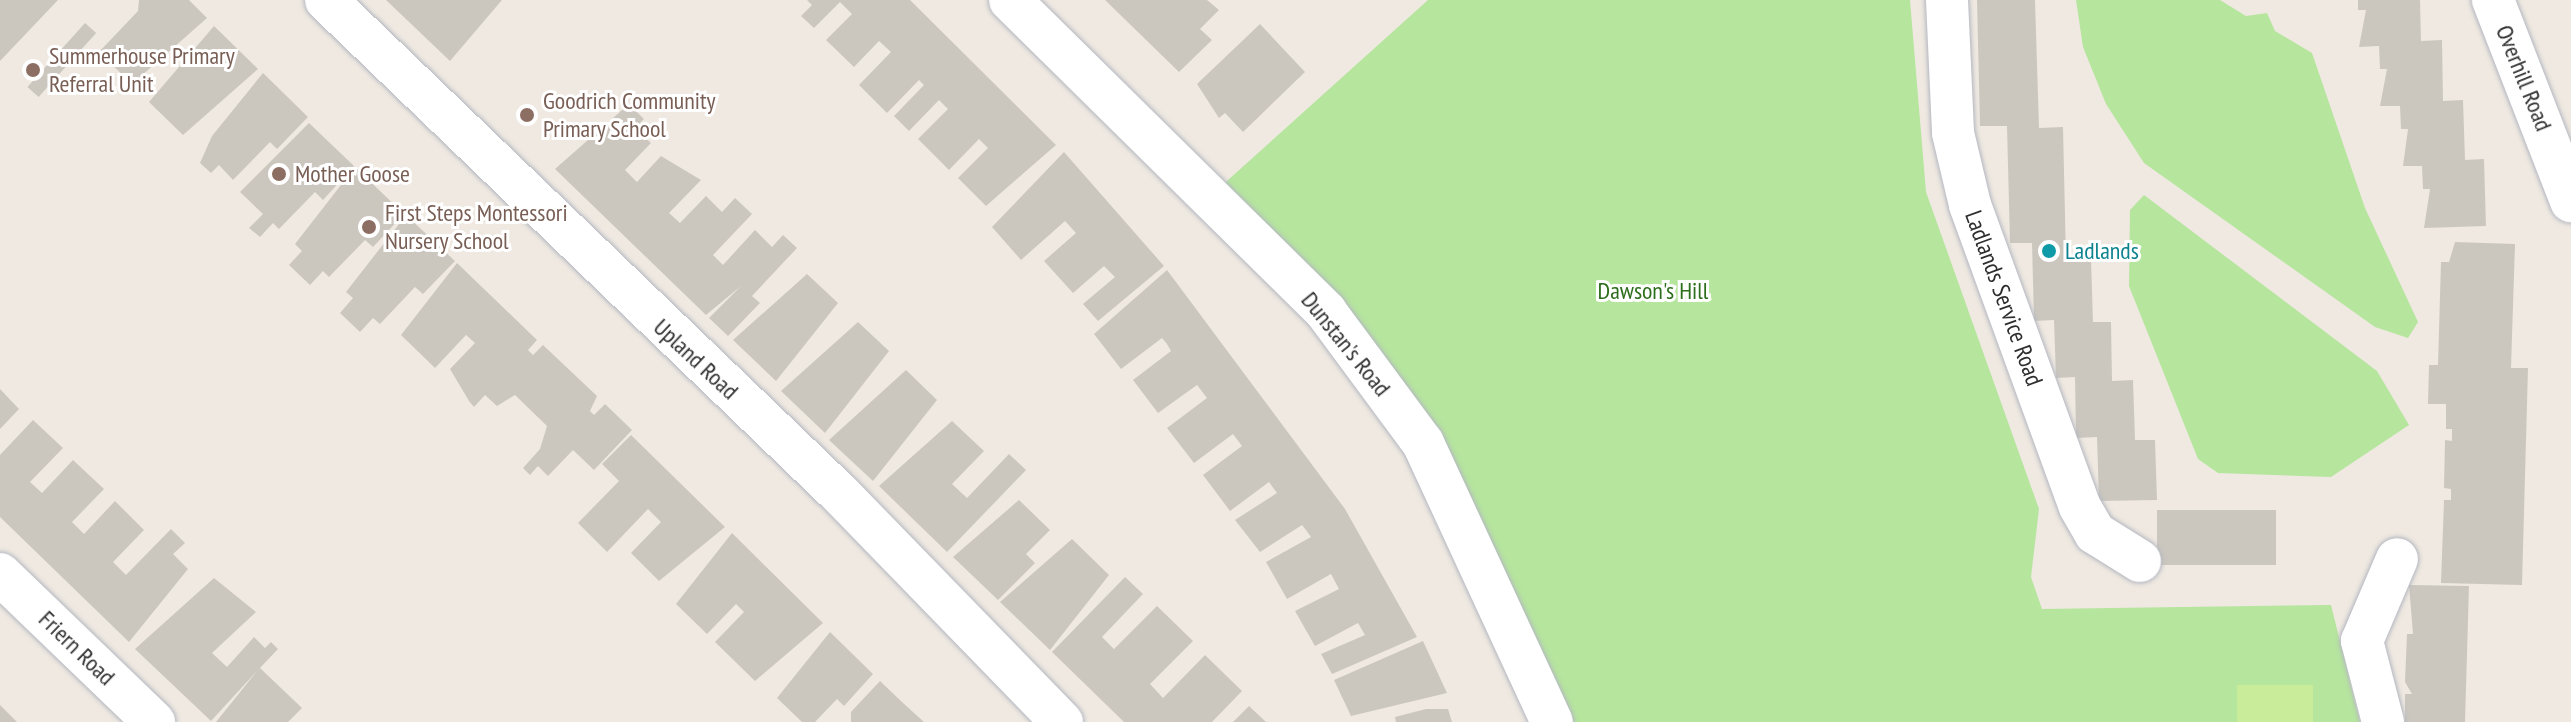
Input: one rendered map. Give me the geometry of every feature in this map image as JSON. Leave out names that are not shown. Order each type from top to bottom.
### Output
[{"type":"street","name":"Upland Road","points":[[326,0],[841,495],[1062,722]]},
{"type":"street","name":"Dunstan's Road","points":[[1010,0],[1326,312],[1423,443],[1552,722]]},
{"type":"street","name":"Ladlands Service Road","points":[[1947,0],[1953,133],[1970,205],[2080,507],[2095,533],[2140,561]]},
{"type":"street","name":"Overhill Road","points":[[2493,0],[2571,201]]},
{"type":"street","points":[[2383,722],[2362,641],[2397,559]]},
{"type":"street","name":"Friern Road","points":[[0,574],[154,722]]},
{"type":"green space","name":"Dawson's Hill","points":[[1428,0],[1910,0],[1926,192],[2039,509],[2031,577],[2042,609],[2331,605],[2360,722],[1540,722],[1416,457],[1218,189]]},
{"type":"green space","points":[[2076,0],[2220,0],[2246,16],[2267,13],[2275,31],[2312,53],[2365,208],[2418,322],[2408,338],[2375,327],[2144,163],[2106,104],[2083,47]]},
{"type":"green space","points":[[2144,195],[2377,371],[2409,425],[2331,477],[2218,473],[2198,459],[2129,286],[2130,210]]},
{"type":"green space","points":[[2237,685],[2313,685],[2313,722],[2237,722]]},
{"type":"building","points":[[0,0],[58,0],[0,61]]},
{"type":"building","points":[[139,0],[189,0],[207,18],[132,84],[99,52],[138,11]]},
{"type":"building","points":[[386,0],[502,0],[450,61]]},
{"type":"building","points":[[807,0],[910,0],[1056,145],[986,206],[958,178],[988,148],[979,139],[949,170],[918,139],[948,109],[939,100],[909,131],[894,116],[924,85],[919,80],[887,113],[859,85],[891,52],[879,41],[854,67],[826,40],[852,14],[840,2],[814,28],[801,16],[812,5]]},
{"type":"building","points":[[1105,0],[1207,0],[1219,10],[1200,29],[1212,40],[1179,72]]},
{"type":"building","name":"Ladlands","points":[[1977,0],[2035,0],[2039,128],[2063,127],[2066,260],[2091,259],[2093,322],[2111,322],[2112,381],[2133,380],[2135,440],[2155,440],[2157,500],[2099,501],[2097,437],[2076,438],[2075,377],[2056,378],[2054,320],[2034,321],[2032,243],[2010,243],[2007,126],[1980,126]]},
{"type":"building","points":[[2358,0],[2420,0],[2421,41],[2442,40],[2443,101],[2463,100],[2465,160],[2484,159],[2486,226],[2424,228],[2430,189],[2423,189],[2422,166],[2403,166],[2408,129],[2401,129],[2400,106],[2380,106],[2387,69],[2380,69],[2379,46],[2359,47],[2366,10],[2358,10]]},
{"type":"building","points":[[85,23],[96,33],[39,97],[27,87]]},
{"type":"building","points":[[1260,24],[1305,72],[1243,132],[1225,113],[1219,118],[1197,84]]},
{"type":"building","points":[[214,26],[258,69],[183,135],[149,102]]},
{"type":"building","points":[[263,73],[308,117],[277,149],[270,142],[233,180],[219,165],[211,173],[200,163],[212,136]]},
{"type":"building","points":[[629,104],[644,119],[635,128],[651,143],[625,170],[637,182],[661,156],[701,180],[669,213],[680,223],[706,196],[722,212],[735,198],[752,214],[713,255],[723,265],[755,230],[772,247],[783,235],[797,248],[752,296],[760,303],[728,336],[709,318],[741,286],[706,315],[555,169]]},
{"type":"building","points":[[309,123],[354,166],[323,200],[315,192],[279,229],[273,223],[260,237],[249,228],[263,214],[240,192]]},
{"type":"building","points":[[1064,152],[1164,266],[1098,321],[1083,304],[1115,277],[1104,266],[1073,293],[1044,261],[1076,233],[1065,221],[1021,260],[992,227]]},
{"type":"building","points":[[355,167],[404,214],[373,247],[365,240],[329,277],[323,271],[310,285],[289,265],[302,251],[295,244]]},
{"type":"building","points":[[406,215],[455,261],[423,294],[415,287],[380,324],[373,318],[360,332],[340,313],[353,298],[346,292]]},
{"type":"building","points":[[2455,242],[2515,244],[2511,368],[2528,368],[2522,585],[2441,583],[2444,500],[2451,500],[2451,489],[2444,488],[2445,440],[2452,441],[2452,429],[2446,429],[2446,404],[2428,404],[2429,365],[2438,365],[2441,262],[2449,262]]},
{"type":"building","points":[[457,263],[537,340],[528,350],[533,355],[543,345],[597,396],[590,411],[594,415],[605,404],[632,430],[594,470],[573,450],[548,476],[538,466],[530,475],[523,468],[540,449],[547,426],[515,395],[497,406],[485,395],[474,407],[450,369],[475,343],[466,335],[435,368],[401,335]]},
{"type":"building","points":[[1167,270],[1345,509],[1417,637],[1332,674],[1321,654],[1365,635],[1358,623],[1315,646],[1295,611],[1339,589],[1331,574],[1287,599],[1266,562],[1311,537],[1302,525],[1260,552],[1235,520],[1277,493],[1269,482],[1230,511],[1203,475],[1242,446],[1233,434],[1194,463],[1167,428],[1207,398],[1197,385],[1158,413],[1133,380],[1171,351],[1167,344],[1162,338],[1121,369],[1094,334]]},
{"type":"building","points":[[807,274],[838,303],[776,381],[733,340]]},
{"type":"building","points":[[858,322],[889,351],[825,433],[781,391]]},
{"type":"building","points":[[906,370],[937,400],[873,481],[829,440]]},
{"type":"building","points":[[0,389],[19,409],[0,429]]},
{"type":"building","points":[[33,420],[63,448],[30,482],[42,493],[73,460],[104,489],[72,522],[84,534],[115,501],[144,530],[113,562],[126,575],[171,529],[185,543],[173,554],[188,569],[129,642],[0,517],[0,455]]},
{"type":"building","points":[[952,421],[984,451],[952,484],[967,498],[1009,454],[1026,470],[947,552],[879,486]]},
{"type":"building","points":[[631,435],[725,527],[659,581],[631,553],[661,522],[648,509],[607,552],[578,523],[619,481],[602,464]]},
{"type":"building","points":[[1019,500],[1050,530],[1026,554],[1035,563],[998,600],[953,557]]},
{"type":"building","points":[[2157,510],[2276,510],[2276,565],[2157,565]]},
{"type":"building","points":[[732,533],[823,623],[755,681],[715,642],[744,612],[736,604],[707,634],[676,604]]},
{"type":"building","points":[[1072,539],[1109,575],[1050,650],[1000,602]]},
{"type":"building","points":[[1125,577],[1143,594],[1102,637],[1114,649],[1157,606],[1193,641],[1150,684],[1163,698],[1205,655],[1242,691],[1212,722],[1124,722],[1052,652]]},
{"type":"building","points":[[214,578],[256,612],[212,653],[227,667],[254,637],[265,648],[271,642],[278,649],[260,668],[302,708],[288,722],[216,722],[257,671],[211,721],[135,649]]},
{"type":"building","points":[[2409,585],[2469,586],[2465,722],[2405,722],[2405,694],[2412,694],[2405,682],[2407,634],[2413,634]]},
{"type":"building","points":[[830,632],[873,674],[844,706],[837,699],[815,722],[802,722],[777,698]]},
{"type":"building","points":[[1423,641],[1447,693],[1351,716],[1334,680]]},
{"type":"building","points":[[880,681],[924,722],[851,722],[851,712]]},
{"type":"building","points":[[0,705],[17,722],[0,722]]},
{"type":"building","points":[[1249,706],[1266,722],[1233,722]]},
{"type":"building","points":[[1426,709],[1448,709],[1452,722],[1396,722],[1395,717]]},
{"type":"place","name":"Summerhouse Primary Referral Unit","points":[[33,70]]},
{"type":"place","name":"Goodrich Community Primary School","points":[[527,115]]},
{"type":"place","name":"Mother Goose","points":[[279,174]]},
{"type":"place","name":"First Steps Montessori Nursery School","points":[[369,227]]},
{"type":"place","name":"Ladlands","points":[[2049,251]]}]
